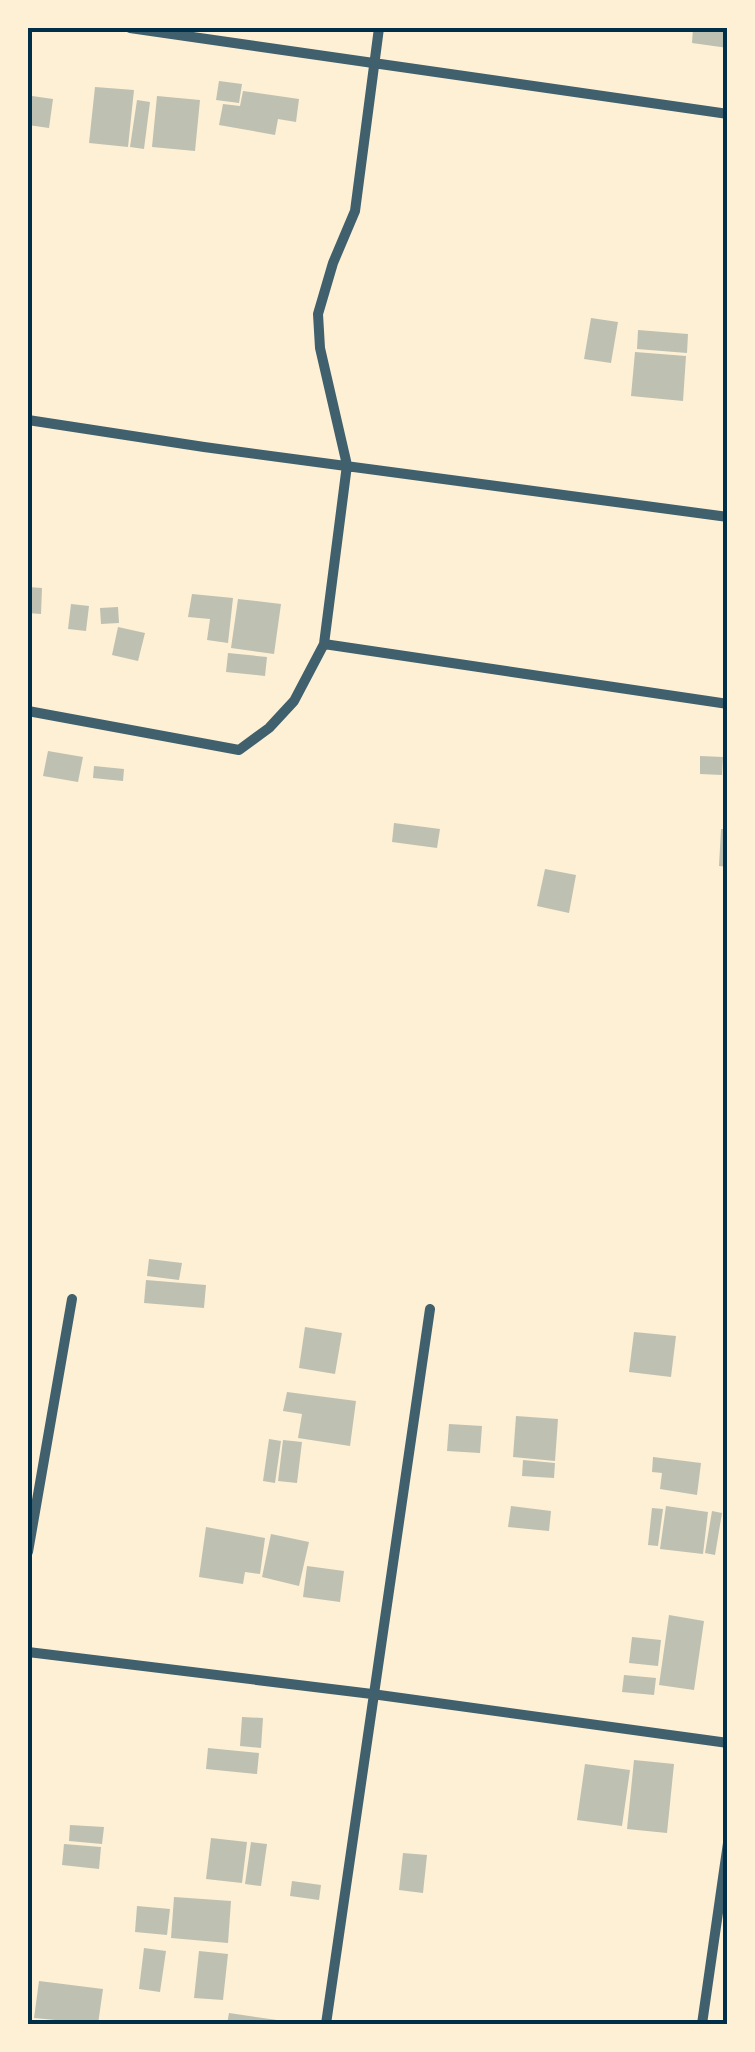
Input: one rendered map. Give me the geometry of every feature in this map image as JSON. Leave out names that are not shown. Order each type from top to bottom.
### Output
[{"type":"street","points":[[130,28],[728,114]]},
{"type":"street","points":[[28,711],[239,750],[269,728],[294,700],[324,644],[347,465],[320,348],[318,314],[333,263],[355,211],[380,28]]},
{"type":"street","points":[[28,420],[728,517]]},
{"type":"street","points":[[324,644],[728,704]]},
{"type":"street","points":[[28,1552],[72,1299]]},
{"type":"street","points":[[326,2024],[430,1309]]},
{"type":"street","points":[[28,1652],[728,1743]]},
{"type":"street","points":[[702,2024],[728,1843]]},
{"type":"building","points":[[693,28],[728,28],[728,48],[692,43]]},
{"type":"building","points":[[219,81],[242,84],[239,103],[216,100]]},
{"type":"building","points":[[95,87],[134,90],[128,147],[89,143]]},
{"type":"building","points":[[243,91],[299,99],[296,122],[278,119],[275,135],[219,125],[223,104],[240,106]]},
{"type":"building","points":[[32,96],[53,99],[49,128],[28,125]]},
{"type":"building","points":[[157,96],[200,100],[195,151],[152,147]]},
{"type":"building","points":[[137,100],[150,102],[144,149],[130,147]]},
{"type":"building","points":[[591,318],[618,322],[611,363],[584,359]]},
{"type":"building","points":[[638,330],[688,334],[687,353],[637,349]]},
{"type":"building","points":[[635,352],[686,356],[683,401],[631,396]]},
{"type":"building","points":[[28,587],[42,588],[41,614],[28,613]]},
{"type":"building","points":[[192,594],[233,598],[228,643],[207,640],[210,619],[188,617]]},
{"type":"building","points":[[238,599],[281,604],[274,654],[231,648]]},
{"type":"building","points":[[71,604],[89,606],[86,631],[68,629]]},
{"type":"building","points":[[118,607],[119,623],[101,624],[100,608]]},
{"type":"building","points":[[118,627],[145,633],[138,661],[112,655]]},
{"type":"building","points":[[228,653],[267,657],[265,676],[226,672]]},
{"type":"building","points":[[48,751],[83,757],[78,782],[43,776]]},
{"type":"building","points":[[700,756],[723,757],[722,775],[700,774]]},
{"type":"building","points":[[94,766],[124,769],[123,781],[93,778]]},
{"type":"building","points":[[394,823],[440,829],[437,848],[392,842]]},
{"type":"building","points":[[721,829],[728,829],[728,867],[719,866]]},
{"type":"building","points":[[545,869],[576,875],[569,913],[537,906]]},
{"type":"building","points":[[149,1259],[182,1263],[179,1280],[147,1276]]},
{"type":"building","points":[[146,1280],[206,1285],[204,1308],[144,1303]]},
{"type":"building","points":[[305,1327],[342,1333],[335,1374],[299,1368]]},
{"type":"building","points":[[634,1332],[676,1336],[671,1377],[629,1372]]},
{"type":"building","points":[[287,1392],[356,1401],[350,1446],[298,1438],[302,1414],[283,1411]]},
{"type":"building","points":[[516,1416],[558,1419],[555,1461],[513,1457]]},
{"type":"building","points":[[449,1424],[482,1426],[480,1453],[447,1451]]},
{"type":"building","points":[[269,1439],[281,1441],[275,1483],[263,1481]]},
{"type":"building","points":[[283,1440],[302,1442],[297,1483],[278,1481]]},
{"type":"building","points":[[653,1457],[701,1463],[697,1495],[660,1489],[662,1473],[652,1472]]},
{"type":"building","points":[[523,1460],[555,1463],[554,1478],[522,1476]]},
{"type":"building","points":[[511,1506],[551,1511],[549,1531],[508,1527]]},
{"type":"building","points":[[666,1506],[708,1512],[703,1554],[660,1549]]},
{"type":"building","points":[[652,1508],[663,1509],[658,1546],[648,1545]]},
{"type":"building","points":[[712,1511],[722,1513],[715,1555],[705,1553]]},
{"type":"building","points":[[206,1527],[265,1538],[260,1574],[245,1572],[243,1584],[199,1577]]},
{"type":"building","points":[[271,1534],[309,1542],[299,1586],[262,1577]]},
{"type":"building","points":[[307,1566],[344,1571],[340,1602],[303,1597]]},
{"type":"building","points":[[669,1615],[704,1621],[694,1690],[659,1685]]},
{"type":"building","points":[[632,1637],[661,1640],[658,1666],[629,1663]]},
{"type":"building","points":[[624,1675],[656,1678],[654,1695],[622,1692]]},
{"type":"building","points":[[242,1717],[263,1718],[261,1748],[240,1746]]},
{"type":"building","points":[[208,1748],[259,1753],[257,1774],[206,1769]]},
{"type":"building","points":[[634,1760],[674,1764],[667,1833],[627,1829]]},
{"type":"building","points":[[585,1764],[630,1770],[622,1826],[577,1820]]},
{"type":"building","points":[[70,1825],[104,1827],[102,1844],[69,1841]]},
{"type":"building","points":[[211,1838],[247,1842],[242,1883],[206,1879]]},
{"type":"building","points":[[251,1842],[267,1844],[261,1886],[245,1884]]},
{"type":"building","points":[[64,1844],[101,1847],[99,1869],[62,1865]]},
{"type":"building","points":[[403,1853],[427,1855],[423,1893],[399,1890]]},
{"type":"building","points":[[292,1881],[321,1885],[319,1900],[290,1896]]},
{"type":"building","points":[[174,1897],[231,1901],[228,1943],[171,1938]]},
{"type":"building","points":[[137,1906],[170,1909],[167,1935],[135,1932]]},
{"type":"building","points":[[144,1948],[166,1951],[160,1992],[139,1989]]},
{"type":"building","points":[[199,1951],[228,1954],[223,2000],[194,1998]]},
{"type":"building","points":[[39,1981],[103,1989],[98,2024],[34,2018]]},
{"type":"building","points":[[229,2013],[277,2020],[277,2024],[227,2024]]}]
